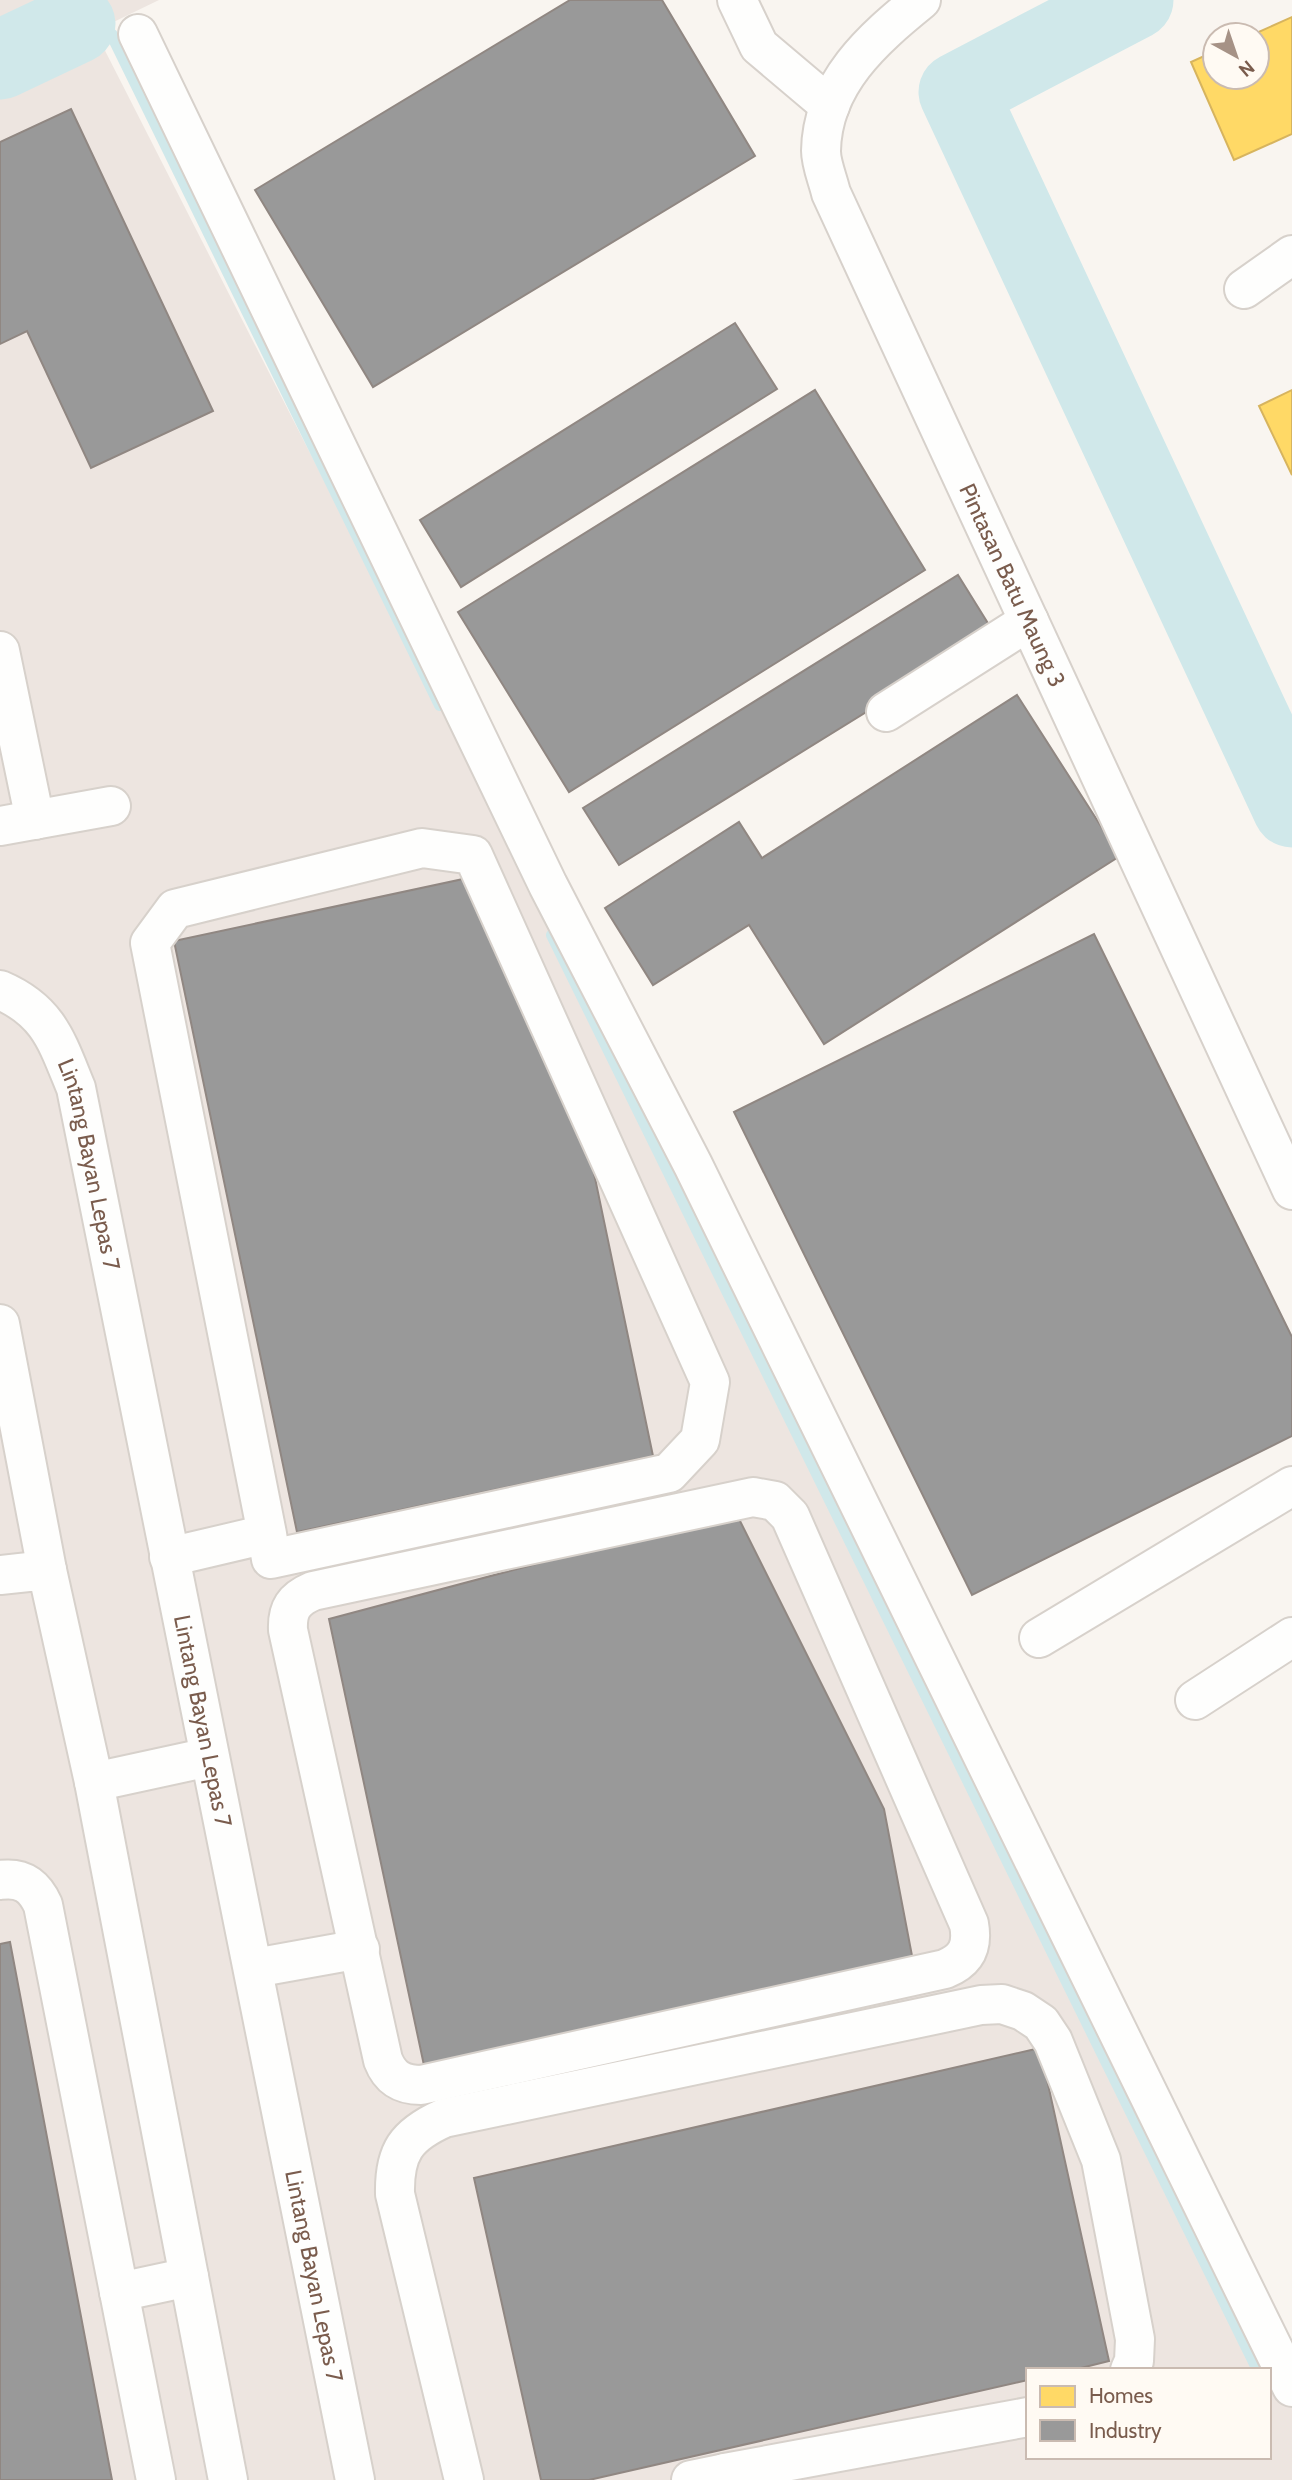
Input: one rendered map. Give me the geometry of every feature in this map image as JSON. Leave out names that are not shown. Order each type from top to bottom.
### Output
[{"type":"street","points":[[737,0],[760,46],[830,106]]},
{"type":"street","name":"Pintasan Batu Maung 3","points":[[921,0],[876,36],[843,76],[825,117],[821,153],[831,192],[1292,1190]]},
{"type":"street","points":[[138,34],[548,885],[699,1177],[1292,2387]]},
{"type":"street","points":[[1244,289],[1292,255]]},
{"type":"street","points":[[886,712],[1029,621]]},
{"type":"street","points":[[0,652],[18,823],[111,806]]},
{"type":"street","points":[[422,848],[473,855],[710,1382],[700,1440],[669,1473],[656,1476],[271,1559],[267,1534],[150,943],[175,909],[422,848]]},
{"type":"street","name":"Lintang Bayan Lepas 7","points":[[0,990],[19,998],[52,1029],[76,1088],[355,2480]]},
{"type":"street","points":[[0,1324],[47,1570],[93,1782],[228,2480]]},
{"type":"street","points":[[1039,1638],[1292,1486]]},
{"type":"street","points":[[753,1497],[765,1497],[785,1507],[969,1923],[970,1945],[959,1963],[918,1975],[410,2085],[397,2080],[387,2071],[360,1949],[288,1630],[292,1605],[313,1591],[753,1497]]},
{"type":"street","points":[[169,1557],[267,1534]]},
{"type":"street","points":[[0,1575],[47,1570]]},
{"type":"street","points":[[1195,1700],[1292,1637]]},
{"type":"street","points":[[93,1782],[209,1757]]},
{"type":"street","points":[[0,1880],[17,1880],[29,1884],[43,1905],[156,2480]]},
{"type":"street","points":[[254,1968],[360,1949]]},
{"type":"street","points":[[464,2480],[395,2194],[394,2170],[404,2146],[421,2128],[444,2118],[981,2006],[1002,2004],[1023,2011],[1041,2023],[1058,2053],[1101,2160],[1135,2339],[1131,2368]]},
{"type":"street","points":[[119,2292],[189,2277]]},
{"type":"street","points":[[714,2478],[1026,2417]]},
{"type":"shaded area","points":[[0,0],[159,0],[95,31],[1292,2380],[1292,2480],[0,2480]]},
{"type":"building: Homes","points":[[1292,17],[1292,134],[1234,160],[1204,91],[1271,91],[1271,26]]},
{"type":"building: Homes","points":[[1201,57],[1201,85],[1191,62]]},
{"type":"building: Homes","points":[[1292,390],[1292,475],[1259,406]]},
{"type":"building: Industry","points":[[570,0],[662,0],[755,156],[373,387],[255,190]]},
{"type":"building: Industry","points":[[71,109],[213,411],[91,468],[27,331],[0,344],[0,142]]},
{"type":"building: Industry","points":[[735,323],[777,389],[461,587],[420,520]]},
{"type":"building: Industry","points":[[815,390],[925,570],[569,792],[458,612]]},
{"type":"building: Industry","points":[[958,575],[994,633],[619,865],[583,808]]},
{"type":"building: Industry","points":[[1017,695],[1120,856],[824,1044],[749,925],[653,985],[605,908],[739,822],[762,858]]},
{"type":"building: Industry","points":[[468,878],[576,1087],[653,1456],[297,1532],[174,941]]},
{"type":"building: Industry","points":[[1094,934],[1292,1337],[1292,1436],[972,1595],[734,1112]]},
{"type":"building: Industry","points":[[735,1511],[884,1809],[913,1961],[425,2070],[329,1619]]},
{"type":"building: Industry","points":[[10,1942],[112,2480],[0,2480],[0,1944]]},
{"type":"building: Industry","points":[[1040,2048],[1109,2361],[1081,2368],[1026,2368],[1026,2380],[589,2480],[541,2480],[474,2178]]},
{"type":"waterway","points":[[1134,0],[958,92],[1292,808]]},
{"type":"waterway","points":[[76,24],[95,21],[112,35],[440,705]]},
{"type":"waterway","points":[[0,60],[76,24]]},
{"type":"waterway","points":[[552,935],[1257,2368]]}]
